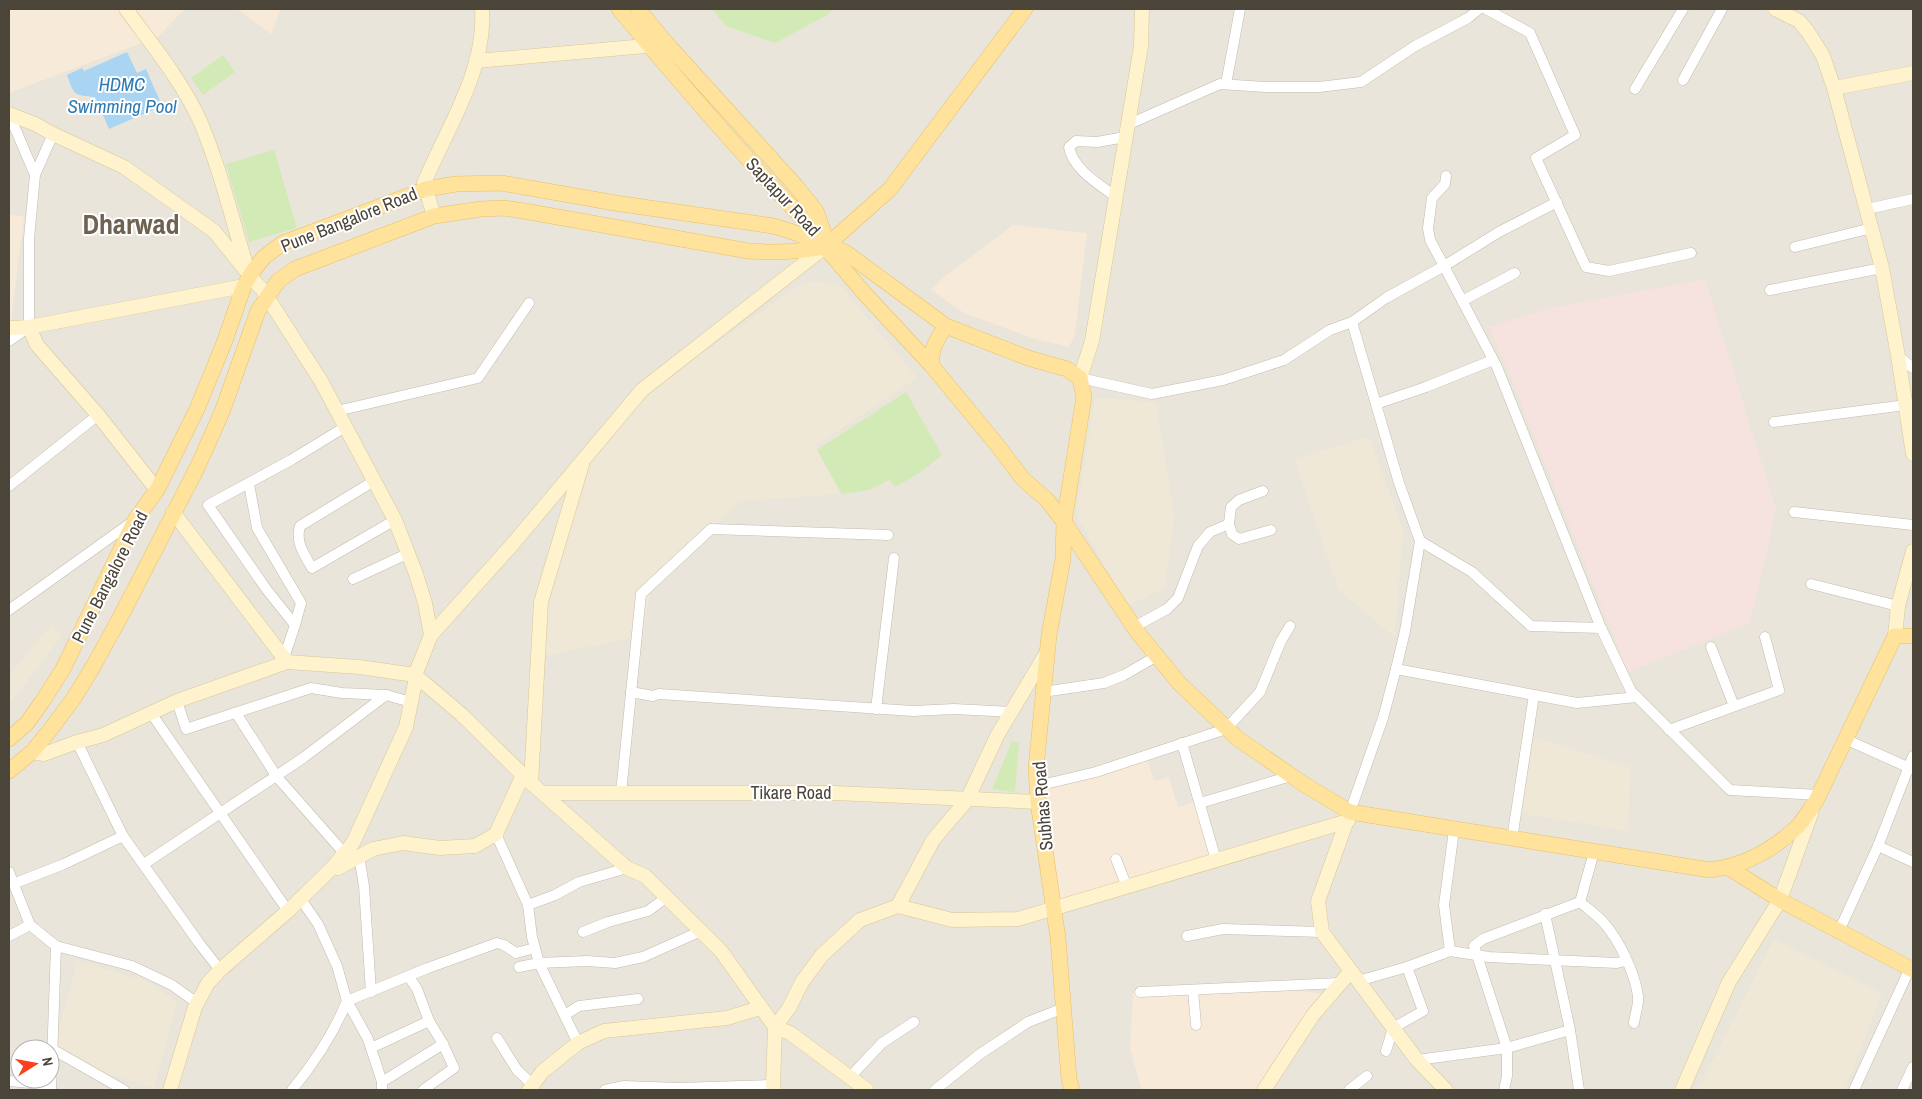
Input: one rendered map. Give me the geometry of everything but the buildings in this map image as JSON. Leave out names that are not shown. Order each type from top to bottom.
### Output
[{"type":"main road","name":"Saptapur Road","points":[[618,9],[772,186],[827,246]]},
{"type":"main road","name":"Saptapur Road","points":[[638,9],[816,211],[827,246]]},
{"type":"main road","points":[[827,246],[890,190],[1025,9]]},
{"type":"main road","name":"Pune Bangalore Road","points":[[9,739],[26,723],[37,709],[63,669],[135,520],[157,490],[197,409],[247,281],[264,257],[284,243],[426,189],[456,184],[501,183],[615,204],[772,226],[790,230],[827,246]]},
{"type":"main road","name":"Pune Bangalore Road","points":[[9,771],[32,752],[50,730],[74,698],[94,665],[197,468],[222,412],[258,311],[278,280],[295,269],[434,216],[481,209],[504,208],[748,252],[774,253],[827,246]]},
{"type":"main road","points":[[827,246],[845,252],[867,270],[946,326],[1028,358],[1066,369],[1080,378]]},
{"type":"main road","points":[[827,246],[866,294],[932,366],[998,446],[1022,479],[1047,500],[1134,626],[1179,683],[1237,738],[1349,817],[1454,830],[1710,870],[1729,868],[1753,859],[1798,826],[1817,798],[1895,636],[1913,636]]},
{"type":"main road","points":[[932,366],[930,355],[934,342],[946,326]]},
{"type":"main road","name":"Subhas Road","points":[[1072,1090],[1069,1079],[1054,908],[1038,802],[1036,768],[1047,652],[1063,560],[1064,522],[1084,397],[1080,378]]},
{"type":"main road","points":[[1729,868],[1780,900],[1912,969]]},
{"type":"street","points":[[126,9],[173,73],[199,121],[219,176],[247,281]]},
{"type":"street","points":[[434,216],[424,183],[459,108],[476,61],[483,21],[482,9]]},
{"type":"street","points":[[1142,9],[1141,46],[1092,341],[1080,378],[1152,394],[1223,380],[1284,360],[1330,330],[1352,322],[1386,298],[1444,266],[1499,232],[1557,202]]},
{"type":"street","points":[[1226,84],[1240,9]]},
{"type":"street","points":[[1115,196],[1097,184],[1071,158],[1070,148],[1076,141],[1097,142],[1126,131],[1220,84],[1265,87],[1318,87],[1361,82],[1415,46],[1468,18],[1478,9]]},
{"type":"street","points":[[1486,9],[1530,33],[1575,135],[1536,158],[1586,267],[1608,270],[1690,253]]},
{"type":"street","points":[[1635,89],[1683,9]]},
{"type":"street","points":[[1683,80],[1722,9]]},
{"type":"street","points":[[1776,9],[1799,22],[1808,32],[1823,56],[1834,88],[1882,268],[1913,454]]},
{"type":"street","points":[[476,61],[667,44]]},
{"type":"street","points":[[1834,88],[1913,73]]},
{"type":"street","points":[[9,114],[35,124],[124,167],[214,231],[247,281],[268,297],[321,381],[395,520],[409,553],[425,603],[431,635]]},
{"type":"street","points":[[9,114],[35,175]]},
{"type":"street","points":[[53,134],[35,175],[29,238],[29,327],[37,345],[98,415],[157,490]]},
{"type":"street","points":[[1446,176],[1445,184],[1432,198],[1428,228],[1430,240],[1493,360],[1601,628],[1630,691],[1730,790],[1817,798],[1780,900],[1729,982],[1682,1090]]},
{"type":"street","points":[[1867,209],[1913,199]]},
{"type":"street","points":[[1795,247],[1872,228]]},
{"type":"street","points":[[352,855],[353,843],[406,727],[415,675],[431,635],[511,546],[642,390],[827,246]]},
{"type":"street","points":[[1770,290],[1882,268]]},
{"type":"street","points":[[1462,301],[1516,273]]},
{"type":"street","points":[[9,328],[29,327],[247,281]]},
{"type":"street","points":[[337,411],[478,378],[529,303]]},
{"type":"street","points":[[1352,322],[1399,483],[1420,541],[1405,631],[1383,718],[1318,901],[1322,932],[1417,1060],[1446,1090]]},
{"type":"street","points":[[9,340],[29,327]]},
{"type":"street","points":[[1898,356],[1913,368]]},
{"type":"street","points":[[1376,404],[1426,387],[1493,360]]},
{"type":"street","points":[[1774,422],[1906,405]]},
{"type":"street","points":[[9,486],[98,415]]},
{"type":"street","points":[[295,625],[267,590],[208,505],[291,460],[346,426]]},
{"type":"street","points":[[170,1090],[196,1003],[208,983],[220,970],[288,911],[320,879],[352,855],[373,849],[403,843],[440,848],[475,846],[496,834],[527,779],[541,602],[584,459]]},
{"type":"street","points":[[374,481],[300,526],[298,533],[300,546],[312,568],[395,520]]},
{"type":"street","points":[[249,484],[257,528],[301,603],[285,660]]},
{"type":"street","points":[[1263,491],[1235,503],[1231,507],[1229,524],[1232,534],[1239,539],[1271,530]]},
{"type":"street","points":[[173,512],[285,660]]},
{"type":"street","points":[[1794,512],[1913,525]]},
{"type":"street","points":[[9,610],[135,520]]},
{"type":"street","points":[[1134,626],[1167,609],[1178,598],[1198,546],[1210,532],[1229,524]]},
{"type":"street","points":[[621,793],[641,594],[711,529],[888,535]]},
{"type":"street","points":[[1420,541],[1472,572],[1531,626],[1601,628]]},
{"type":"street","points":[[1895,636],[1898,606],[1913,551]]},
{"type":"street","points":[[353,579],[409,553]]},
{"type":"street","points":[[876,709],[894,558]]},
{"type":"street","points":[[1812,584],[1898,606]]},
{"type":"street","points":[[1037,786],[1096,772],[1226,729],[1260,692],[1281,641],[1290,626]]},
{"type":"street","points":[[1670,730],[1779,690],[1765,638]]},
{"type":"street","points":[[1711,647],[1734,706]]},
{"type":"street","points":[[898,906],[933,840],[966,800],[998,734],[1047,652]]},
{"type":"street","points":[[1043,692],[1104,682],[1124,675],[1157,656]]},
{"type":"street","points":[[32,752],[44,754],[103,735],[177,701],[285,660],[415,675],[462,716],[527,779],[627,868],[645,876],[721,951],[775,1027],[790,1033],[867,1090]]},
{"type":"street","points":[[1396,669],[1577,703],[1637,697]]},
{"type":"street","points":[[177,701],[186,729],[310,688],[342,693],[386,695],[411,702]]},
{"type":"street","points":[[631,692],[653,696],[659,694],[913,711],[954,709],[1012,712]]},
{"type":"street","points":[[1512,839],[1534,694]]},
{"type":"street","points":[[144,864],[303,758],[386,695]]},
{"type":"street","points":[[151,713],[288,911]]},
{"type":"street","points":[[236,713],[276,776],[352,855],[364,886],[371,992]]},
{"type":"street","points":[[1845,740],[1911,768]]},
{"type":"street","points":[[77,742],[123,836],[220,970]]},
{"type":"street","points":[[1182,743],[1216,860]]},
{"type":"street","points":[[1839,931],[1911,768],[1913,756]]},
{"type":"street","points":[[1200,803],[1291,776]]},
{"type":"street","name":"Tikare Road","points":[[543,793],[834,793],[1038,802]]},
{"type":"street","points":[[605,1090],[624,1086],[772,1088],[775,1027],[789,1008],[802,982],[822,955],[860,920],[898,906],[952,920],[1018,919],[1216,860],[1349,817]]},
{"type":"street","points":[[1450,951],[1444,906],[1454,830]]},
{"type":"street","points":[[496,834],[528,905],[539,964],[578,1044]]},
{"type":"street","points":[[13,884],[64,864],[123,836]]},
{"type":"street","points":[[1878,846],[1913,862]]},
{"type":"street","points":[[1580,902],[1594,852]]},
{"type":"street","points":[[1116,859],[1127,887]]},
{"type":"street","points":[[528,905],[555,895],[579,882],[627,868]]},
{"type":"street","points":[[9,872],[30,925],[56,946],[132,966],[172,985],[196,1003]]},
{"type":"street","points":[[300,898],[318,924],[337,966],[347,1001],[368,1039],[382,1086],[442,1044]]},
{"type":"street","points":[[583,932],[608,922],[648,911],[667,898]]},
{"type":"street","points":[[1504,1090],[1507,1076],[1507,1048],[1474,946],[1483,939],[1580,902]]},
{"type":"street","points":[[1580,902],[1604,922],[1624,952],[1638,997],[1634,1023]]},
{"type":"street","points":[[1545,914],[1570,1030],[1579,1090]]},
{"type":"street","points":[[9,936],[30,925]]},
{"type":"street","points":[[1187,936],[1223,929],[1322,932]]},
{"type":"street","points":[[519,968],[539,964],[587,961],[615,963],[643,957],[701,931]]},
{"type":"street","points":[[292,1090],[335,1030],[347,1001],[497,943],[516,953],[535,948]]},
{"type":"street","points":[[52,1039],[56,946]]},
{"type":"street","points":[[1264,1090],[1313,1015],[1340,983],[1354,976],[1407,967],[1450,951],[1489,957],[1617,963],[1626,961]]},
{"type":"street","points":[[1386,1051],[1393,1028],[1423,1011],[1407,967]]},
{"type":"street","points":[[1854,1090],[1912,969]]},
{"type":"street","points":[[409,977],[417,989],[428,1021],[454,1068],[423,1090]]},
{"type":"street","points":[[1140,992],[1340,983]]},
{"type":"street","points":[[1193,990],[1196,1026]]},
{"type":"street","points":[[565,1015],[579,1006],[638,999]]},
{"type":"street","points":[[496,1038],[531,1088],[542,1072],[578,1044],[604,1031],[727,1018],[760,1008]]},
{"type":"street","points":[[935,1090],[980,1054],[1028,1022],[1064,1008]]},
{"type":"street","points":[[371,1048],[428,1021]]},
{"type":"street","points":[[850,1077],[882,1043],[914,1022]]},
{"type":"street","points":[[1417,1060],[1507,1048],[1570,1030]]},
{"type":"street","points":[[60,1054],[124,1090]]},
{"type":"street","points":[[1902,1090],[1913,1067]]},
{"type":"street","points":[[1349,1090],[1367,1076]]},
{"type":"shaded area","points":[[9,9],[1913,9],[1913,1090],[9,1090]]},
{"type":"shaded area","points":[[9,9],[185,9],[158,37],[9,93]]},
{"type":"shaded area","points":[[237,9],[281,9],[271,34]]},
{"type":"shaded area","points":[[9,215],[24,216],[11,320],[9,320]]},
{"type":"shaded area","points":[[1013,225],[1087,233],[1075,334],[1069,347],[1035,339],[964,313],[931,290],[944,277]]},
{"type":"shaded area","points":[[1705,279],[1776,510],[1750,623],[1628,672],[1489,327],[1550,308]]},
{"type":"shaded area","points":[[819,281],[841,286],[917,378],[815,446],[840,494],[739,501],[651,591],[642,636],[544,656],[548,607],[587,459],[644,394],[797,286]]},
{"type":"shaded area","points":[[1095,398],[1156,402],[1174,516],[1165,588],[1127,606],[1076,514]]},
{"type":"shaded area","points":[[1369,437],[1403,530],[1395,638],[1339,590],[1294,459]]},
{"type":"shaded area","points":[[51,625],[63,635],[12,701],[9,699],[9,676]]},
{"type":"shaded area","points":[[1530,736],[1630,767],[1628,831],[1520,813]]},
{"type":"shaded area","points":[[1147,758],[1154,781],[1169,777],[1178,807],[1198,801],[1216,855],[1057,905],[1042,789]]},
{"type":"shaded area","points":[[1774,939],[1882,993],[1845,1090],[1698,1090]]},
{"type":"shaded area","points":[[78,961],[149,982],[177,1002],[154,1088],[60,1060],[60,1039],[55,1039]]},
{"type":"shaded area","points":[[1274,987],[1330,995],[1264,1090],[1142,1090],[1130,1049],[1133,993]]},
{"type":"green space","points":[[712,9],[834,9],[827,15],[775,43],[726,26]]},
{"type":"green space","points":[[223,55],[235,72],[203,95],[191,78]]},
{"type":"green space","points":[[274,150],[297,228],[249,242],[226,164]]},
{"type":"green space","points":[[906,392],[942,455],[921,472],[895,487],[889,480],[869,490],[842,494],[817,450]]},
{"type":"green space","points":[[1012,741],[1019,743],[1015,792],[992,789]]},
{"type":"water","name":"HDMC Swimming Pool","points":[[127,52],[137,73],[146,69],[162,106],[109,129],[95,97],[82,96],[75,93],[67,75],[82,68],[84,71]]},
{"type":"district","name":"Dharwad","points":[[131,224]]}]
